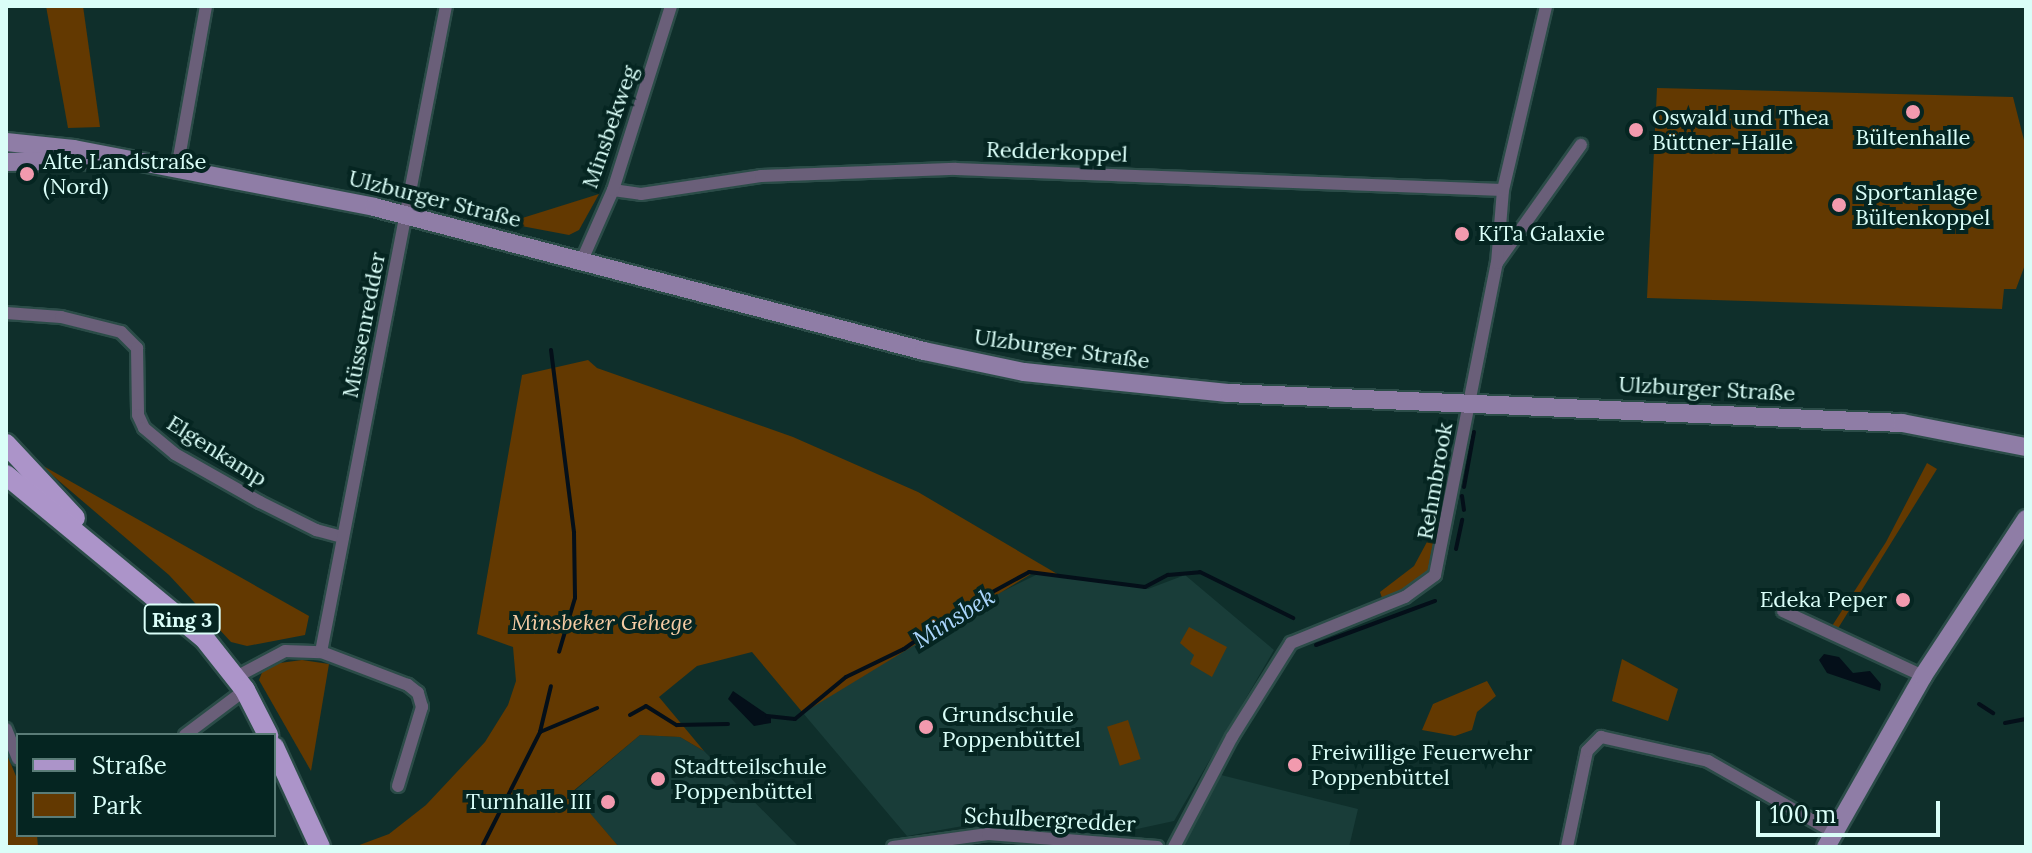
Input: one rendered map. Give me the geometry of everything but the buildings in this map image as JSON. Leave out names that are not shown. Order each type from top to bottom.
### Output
[{"type":"main road","name":"Ulzburger Straße","points":[[6,142],[177,169],[406,214],[583,258],[924,351],[1024,372],[1228,393],[1902,423],[2026,447]]},
{"type":"main road","name":"Ulzburger Straße","points":[[6,162],[113,159]]},
{"type":"main road","name":"Ring 3","points":[[6,444],[108,558]]},
{"type":"main road","name":"Ring 3","points":[[6,475],[204,638],[240,683],[267,733]]},
{"type":"main road","points":[[1820,847],[1830,840],[1923,676],[2026,519]]},
{"type":"main road","points":[[276,751],[320,847]]},
{"type":"street","points":[[177,169],[206,6]]},
{"type":"street","name":"Müssenredder","points":[[321,652],[446,6]]},
{"type":"street","name":"Minsbekweg","points":[[583,258],[613,190],[671,6]]},
{"type":"street","name":"Rehmbrook","points":[[1174,847],[1232,737],[1291,643],[1405,597],[1435,575],[1497,263],[1503,190],[1546,6]]},
{"type":"street","points":[[1497,263],[1581,145]]},
{"type":"street","name":"Redderkoppel","points":[[613,190],[641,194],[773,175],[956,169],[1503,190]]},
{"type":"street","name":"Elgenkamp","points":[[6,313],[61,317],[121,332],[137,348],[138,415],[144,428],[175,454],[248,495],[316,530],[343,537]]},
{"type":"street","points":[[1783,611],[1923,676]]},
{"type":"street","points":[[187,733],[240,683],[285,651],[321,652],[408,685],[418,693],[422,707],[398,786]]},
{"type":"street","points":[[6,729],[16,754]]},
{"type":"street","points":[[1567,847],[1587,751],[1601,737],[1708,761],[1830,840]]},
{"type":"street","name":"Schulbergredder","points":[[893,847],[988,834],[1158,847]]},
{"type":"shaded area","points":[[1040,573],[1148,589],[1185,575],[1274,650],[1174,821],[1123,832],[963,826],[907,836],[803,713],[961,612]]},
{"type":"shaded area","points":[[1824,654],[1839,657],[1853,673],[1870,671],[1881,684],[1880,691],[1827,673],[1819,660]]},
{"type":"shaded area","points":[[733,691],[771,717],[771,723],[754,726],[728,699]]},
{"type":"shaded area","name":"Stadtteilschule Poppenbüttel","points":[[640,735],[680,737],[704,751],[799,847],[619,847],[572,793]]},
{"type":"shaded area","points":[[1221,775],[1358,809],[1349,847],[1183,847]]},
{"type":"green space","points":[[46,6],[83,6],[100,127],[68,128]]},
{"type":"green space","name":"Sportanlage Bültenkoppel","points":[[1657,88],[2013,97],[2026,148],[2026,262],[2016,289],[2004,289],[2002,309],[1647,298]]},
{"type":"green space","points":[[599,194],[579,230],[569,235],[506,223]]},
{"type":"green space","name":"Minsbeker Gehege","points":[[588,360],[597,368],[793,437],[918,492],[1059,575],[1031,574],[803,713],[752,652],[697,666],[659,697],[704,751],[680,737],[640,735],[572,792],[619,847],[354,847],[389,834],[426,805],[485,742],[508,705],[516,681],[513,647],[477,634],[522,375]]},
{"type":"green space","points":[[38,463],[309,616],[305,635],[247,646],[231,642],[169,575]]},
{"type":"green space","points":[[1927,463],[1937,469],[1837,630],[1832,626],[1886,542]]},
{"type":"green space","points":[[1428,540],[1436,542],[1430,573],[1417,586],[1382,598],[1380,592],[1414,566]]},
{"type":"green space","points":[[1189,627],[1227,647],[1212,677],[1190,664],[1194,655],[1180,643]]},
{"type":"green space","points":[[1622,659],[1678,689],[1668,721],[1612,701]]},
{"type":"green space","points":[[302,660],[329,664],[311,771],[259,680],[265,665]]},
{"type":"green space","points":[[1487,681],[1496,696],[1477,712],[1472,730],[1455,736],[1422,730],[1433,704]]},
{"type":"green space","points":[[1128,720],[1141,759],[1120,766],[1107,727]]},
{"type":"green space","points":[[6,752],[16,776],[16,837],[37,837],[38,847],[6,847]]},
{"type":"waterway","points":[[551,350],[574,533],[575,598],[559,652]]},
{"type":"waterway","points":[[1464,487],[1474,432]]},
{"type":"waterway","points":[[1462,496],[1464,510]]},
{"type":"waterway","points":[[1456,549],[1462,520]]},
{"type":"waterway","name":"Minsbek","points":[[767,716],[795,719],[846,677],[904,649],[956,612],[1029,572],[1145,587],[1168,575],[1200,572],[1293,618]]},
{"type":"waterway","points":[[1316,645],[1435,601]]},
{"type":"waterway","points":[[540,732],[551,686]]},
{"type":"waterway","points":[[1979,704],[1993,713]]},
{"type":"waterway","name":"Minsbek","points":[[630,715],[646,706],[677,725],[728,724]]},
{"type":"waterway","name":"Minsbek","points":[[482,847],[540,732],[597,708]]},
{"type":"waterway","points":[[2005,723],[2026,719]]},
{"type":"place","name":"Bültenhalle","points":[[1913,112]]},
{"type":"place","name":"Oswald und Thea Büttner-Halle","points":[[1636,130]]},
{"type":"place","name":"Alte Landstraße (Nord)","points":[[27,174]]},
{"type":"place","name":"Sportanlage Bültenkoppel","points":[[1839,205]]},
{"type":"place","name":"KiTa Galaxie","points":[[1462,234]]},
{"type":"place","name":"Edeka Peper","points":[[1903,600]]},
{"type":"place","name":"Grundschule Poppenbüttel","points":[[926,727]]},
{"type":"place","name":"Freiwillige Feuerwehr Poppenbüttel","points":[[1295,765]]},
{"type":"place","name":"Stadtteilschule Poppenbüttel","points":[[658,779]]},
{"type":"place","name":"Turnhalle III","points":[[608,802]]}]
